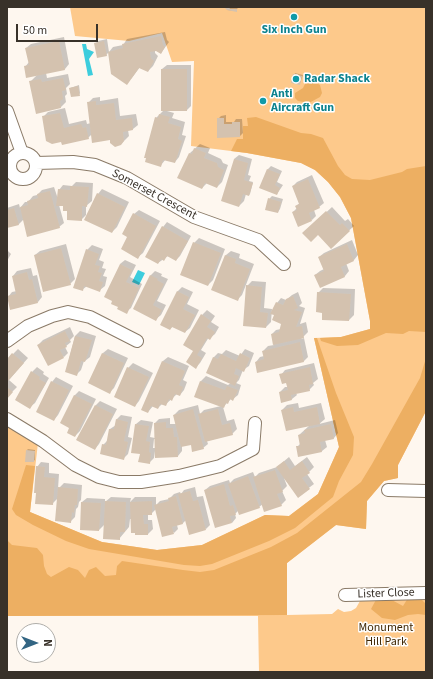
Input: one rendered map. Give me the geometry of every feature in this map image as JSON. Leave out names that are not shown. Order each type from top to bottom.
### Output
[{"type":"street","points":[[7,111],[22,153]]},
{"type":"street","points":[[22,153],[31,156],[36,163],[36,171],[26,179],[19,179],[9,174],[12,160],[22,153]]},
{"type":"street","name":"Somerset Crescent","points":[[36,163],[73,162],[95,165],[127,178],[194,217],[258,240],[284,264]]},
{"type":"street","points":[[7,342],[28,326],[52,316],[68,312],[90,317],[137,341]]},
{"type":"street","points":[[7,419],[43,441],[75,465],[99,477],[119,482],[141,482],[179,476],[220,466],[253,449],[255,423]]},
{"type":"street","points":[[388,490],[426,491]]},
{"type":"street","name":"Lister Close","points":[[345,595],[426,593]]},
{"type":"green space","name":"Monument Hill Park","points":[[70,7],[426,7],[426,411],[398,465],[398,478],[384,481],[367,501],[366,529],[336,525],[287,563],[287,615],[332,614],[338,609],[344,612],[351,611],[356,608],[360,601],[366,596],[426,596],[426,672],[259,672],[258,616],[7,616],[7,425],[38,443],[30,512],[102,542],[157,550],[202,545],[265,515],[289,516],[318,494],[339,447],[314,338],[341,337],[370,329],[370,321],[351,218],[340,197],[328,182],[315,170],[301,163],[247,153],[191,146],[194,61],[172,62],[162,33],[129,41],[75,36]]},
{"type":"shaded area","points":[[307,80],[320,85],[322,93],[320,97],[309,103],[298,101],[295,98],[295,93],[303,88]]},
{"type":"shaded area","points":[[256,117],[301,133],[311,134],[323,138],[338,166],[345,175],[352,179],[370,180],[402,172],[407,169],[426,166],[426,332],[409,331],[403,334],[386,333],[358,345],[337,346],[321,341],[320,338],[341,337],[370,329],[370,321],[351,218],[340,197],[328,182],[315,170],[301,163],[231,151],[237,139],[243,139],[243,126],[248,126],[247,118]]},
{"type":"shaded area","points":[[314,338],[317,338],[336,393],[354,437],[353,455],[339,481],[333,497],[295,528],[269,541],[212,564],[200,566],[184,565],[89,549],[66,541],[33,525],[16,515],[12,509],[26,465],[35,466],[30,512],[102,542],[157,550],[202,545],[265,515],[289,516],[318,494],[339,447]]},
{"type":"shaded area","points":[[426,358],[426,411],[398,465],[398,478],[384,481],[367,501],[366,529],[336,525],[287,563],[287,615],[7,616],[7,540],[12,545],[37,548],[43,555],[44,566],[47,574],[51,577],[69,567],[78,570],[85,578],[89,570],[96,567],[105,576],[116,575],[117,566],[122,561],[200,572],[214,570],[271,547],[297,533],[361,482],[420,378]]},
{"type":"shaded area","points":[[377,598],[390,599],[403,606],[408,598],[421,599],[426,604],[426,615],[408,615],[395,620],[382,618],[371,609]]},
{"type":"water","points":[[82,44],[86,44],[87,49],[94,52],[89,59],[93,75],[88,76]]},
{"type":"water","points":[[138,270],[145,273],[139,285],[132,282]]},
{"type":"building","points":[[229,7],[230,9],[237,9],[237,12],[227,10],[225,8]]},
{"type":"building","points":[[161,36],[165,47],[161,54],[156,51],[150,52],[151,58],[154,61],[148,72],[139,68],[127,85],[111,74],[108,52],[123,48],[122,44]]},
{"type":"building","points":[[59,41],[65,70],[26,78],[24,66],[29,65],[25,48]]},
{"type":"building","points":[[104,41],[107,56],[97,58],[94,43]]},
{"type":"building","points":[[161,69],[187,69],[187,111],[161,111]]},
{"type":"building","name":"Radar Shack","points":[[293,74],[302,76],[300,85],[291,83]]},
{"type":"building","points":[[306,76],[314,79],[312,84],[303,81]]},
{"type":"building","points":[[63,78],[66,90],[62,91],[63,99],[60,101],[61,108],[36,114],[29,81],[41,79],[42,82]]},
{"type":"building","points":[[78,86],[80,96],[71,97],[69,88]]},
{"type":"building","points":[[96,101],[96,105],[114,103],[116,120],[132,118],[133,130],[123,132],[124,141],[121,145],[115,147],[110,143],[110,140],[92,143],[87,102]]},
{"type":"building","points":[[60,113],[64,128],[81,124],[83,128],[86,127],[89,139],[62,145],[61,142],[52,144],[46,141],[42,116]]},
{"type":"building","points":[[159,114],[170,117],[168,123],[181,127],[178,139],[182,141],[175,163],[163,160],[161,167],[145,162],[146,158],[144,158],[155,117],[158,118]]},
{"type":"building","points":[[217,118],[224,118],[224,124],[240,122],[240,137],[217,138]]},
{"type":"building","points":[[194,148],[206,153],[204,158],[217,163],[218,167],[224,170],[217,188],[205,183],[202,189],[177,178],[189,153],[192,154]]},
{"type":"building","points":[[234,159],[248,163],[244,180],[253,183],[249,196],[243,194],[239,207],[221,201]]},
{"type":"building","points":[[267,169],[280,174],[275,185],[280,188],[277,195],[259,188]]},
{"type":"building","points":[[308,179],[320,208],[309,213],[312,221],[298,227],[292,212],[297,210],[295,206],[299,204],[292,186]]},
{"type":"building","points":[[70,186],[89,187],[87,207],[82,206],[82,221],[67,220],[67,211],[63,211],[63,206],[56,206],[58,189],[70,190]]},
{"type":"building","points":[[50,191],[60,228],[27,237],[20,207],[28,205],[27,201],[38,198],[37,194]]},
{"type":"building","points":[[97,193],[125,207],[112,233],[84,220]]},
{"type":"building","points":[[268,198],[281,202],[278,213],[265,210]]},
{"type":"building","points":[[14,208],[19,225],[7,228],[7,210]]},
{"type":"building","points":[[326,211],[340,225],[342,223],[350,231],[331,249],[318,235],[311,242],[302,233]]},
{"type":"building","points":[[133,213],[156,226],[138,259],[121,249],[127,237],[122,234]]},
{"type":"building","points":[[162,226],[188,241],[176,261],[167,256],[164,261],[161,259],[158,264],[145,257]]},
{"type":"building","points":[[193,242],[221,253],[208,286],[180,275]]},
{"type":"building","points":[[347,244],[354,261],[341,267],[345,277],[320,288],[314,275],[324,271],[318,257]]},
{"type":"building","points":[[61,248],[71,285],[43,292],[34,255]]},
{"type":"building","points":[[86,249],[99,254],[95,265],[100,266],[98,272],[102,273],[99,281],[103,282],[100,292],[84,286],[83,291],[73,288]]},
{"type":"building","points":[[225,255],[236,259],[235,263],[250,269],[238,301],[211,290]]},
{"type":"building","points":[[120,264],[132,270],[126,282],[139,288],[127,314],[117,309],[118,307],[111,304],[112,301],[104,297]]},
{"type":"building","points":[[27,272],[29,280],[32,279],[38,303],[10,310],[7,296],[16,294],[12,276]]},
{"type":"building","points":[[150,275],[164,284],[153,305],[162,310],[156,321],[133,309]]},
{"type":"building","points":[[246,285],[262,287],[260,312],[268,313],[266,328],[243,326]]},
{"type":"building","points":[[177,291],[189,297],[183,309],[195,315],[185,333],[172,327],[170,330],[160,325]]},
{"type":"building","points":[[317,292],[351,294],[349,321],[322,320],[322,313],[316,312]]},
{"type":"building","points":[[293,296],[298,308],[294,310],[302,312],[296,327],[302,326],[304,338],[273,345],[271,334],[279,332],[281,324],[272,320],[274,315],[270,314],[276,302],[283,305],[286,299]]},
{"type":"building","points":[[201,314],[211,321],[207,327],[215,332],[210,340],[207,338],[197,355],[202,358],[196,369],[186,362],[193,351],[183,345]]},
{"type":"building","points":[[65,331],[70,341],[65,343],[67,347],[60,350],[64,358],[48,366],[37,345]]},
{"type":"building","points":[[75,336],[92,340],[85,362],[81,361],[77,376],[65,372]]},
{"type":"building","points":[[300,342],[304,362],[257,373],[255,362],[264,359],[262,351]]},
{"type":"building","points":[[12,353],[24,363],[7,382],[7,359]]},
{"type":"building","points":[[102,353],[124,363],[110,394],[88,383]]},
{"type":"building","points":[[240,353],[250,358],[244,372],[236,368],[234,374],[239,376],[235,386],[206,373],[213,357],[218,359],[221,354],[236,361]]},
{"type":"building","points":[[162,361],[185,371],[179,385],[183,387],[180,396],[175,394],[172,401],[169,399],[166,406],[160,404],[158,409],[151,406],[148,413],[141,410]]},
{"type":"building","points":[[127,367],[149,377],[135,407],[114,397]]},
{"type":"building","points":[[310,367],[313,384],[309,385],[310,391],[291,395],[292,400],[281,403],[279,392],[288,390],[286,383],[282,384],[279,374]]},
{"type":"building","points":[[31,371],[40,377],[39,379],[46,383],[30,409],[15,400]]},
{"type":"building","points":[[51,381],[69,390],[54,421],[36,412]]},
{"type":"building","points":[[200,381],[225,390],[227,386],[238,390],[233,401],[230,399],[224,408],[194,397]]},
{"type":"building","points":[[7,387],[13,392],[7,399]]},
{"type":"building","points":[[74,395],[92,404],[75,437],[67,433],[69,428],[60,423]]},
{"type":"building","points":[[95,405],[113,414],[95,450],[76,440]]},
{"type":"building","points":[[293,407],[294,412],[317,407],[320,424],[286,431],[281,410]]},
{"type":"building","points":[[193,409],[204,449],[192,452],[191,445],[181,447],[173,415]]},
{"type":"building","points":[[218,409],[222,425],[230,423],[233,435],[205,442],[198,414]]},
{"type":"building","points":[[116,419],[128,422],[124,441],[128,442],[124,460],[100,454],[102,444],[106,445],[109,429],[114,429]]},
{"type":"building","points":[[166,422],[166,428],[173,428],[174,437],[177,437],[178,457],[155,458],[154,423]]},
{"type":"building","points":[[135,424],[149,426],[146,441],[150,442],[150,464],[138,462],[140,454],[131,453]]},
{"type":"building","points":[[331,424],[334,439],[320,442],[322,452],[298,457],[296,446],[300,446],[298,435],[305,433],[304,430]]},
{"type":"building","points":[[26,450],[35,451],[34,462],[25,462]]},
{"type":"building","points":[[284,461],[290,470],[302,461],[310,473],[302,478],[310,489],[298,498],[276,467]]},
{"type":"building","points":[[36,466],[45,467],[44,477],[55,478],[53,505],[35,504],[36,493],[34,493]]},
{"type":"building","points":[[275,470],[283,492],[277,494],[282,506],[264,512],[253,477]]},
{"type":"building","points":[[248,476],[260,508],[239,515],[228,484]]},
{"type":"building","points":[[224,484],[230,506],[233,505],[236,515],[230,516],[232,523],[215,528],[204,490]]},
{"type":"building","points":[[58,487],[78,489],[77,505],[75,505],[74,513],[72,512],[71,523],[55,521]]},
{"type":"building","points":[[190,491],[193,501],[198,500],[206,530],[189,535],[178,494]]},
{"type":"building","points":[[176,496],[183,524],[172,527],[174,534],[162,537],[154,505],[169,501],[168,498]]},
{"type":"building","points":[[105,501],[126,502],[125,532],[120,532],[120,540],[103,539]]},
{"type":"building","points":[[152,501],[152,515],[143,515],[144,524],[148,524],[148,535],[135,535],[135,533],[131,533],[130,502]]},
{"type":"building","points":[[81,502],[101,503],[99,531],[80,530]]},
{"type":"place","name":"Six Inch Gun","points":[[294,17]]},
{"type":"place","name":"Radar Shack","points":[[296,79]]},
{"type":"place","name":"Anti Aircraft Gun","points":[[263,101]]}]
